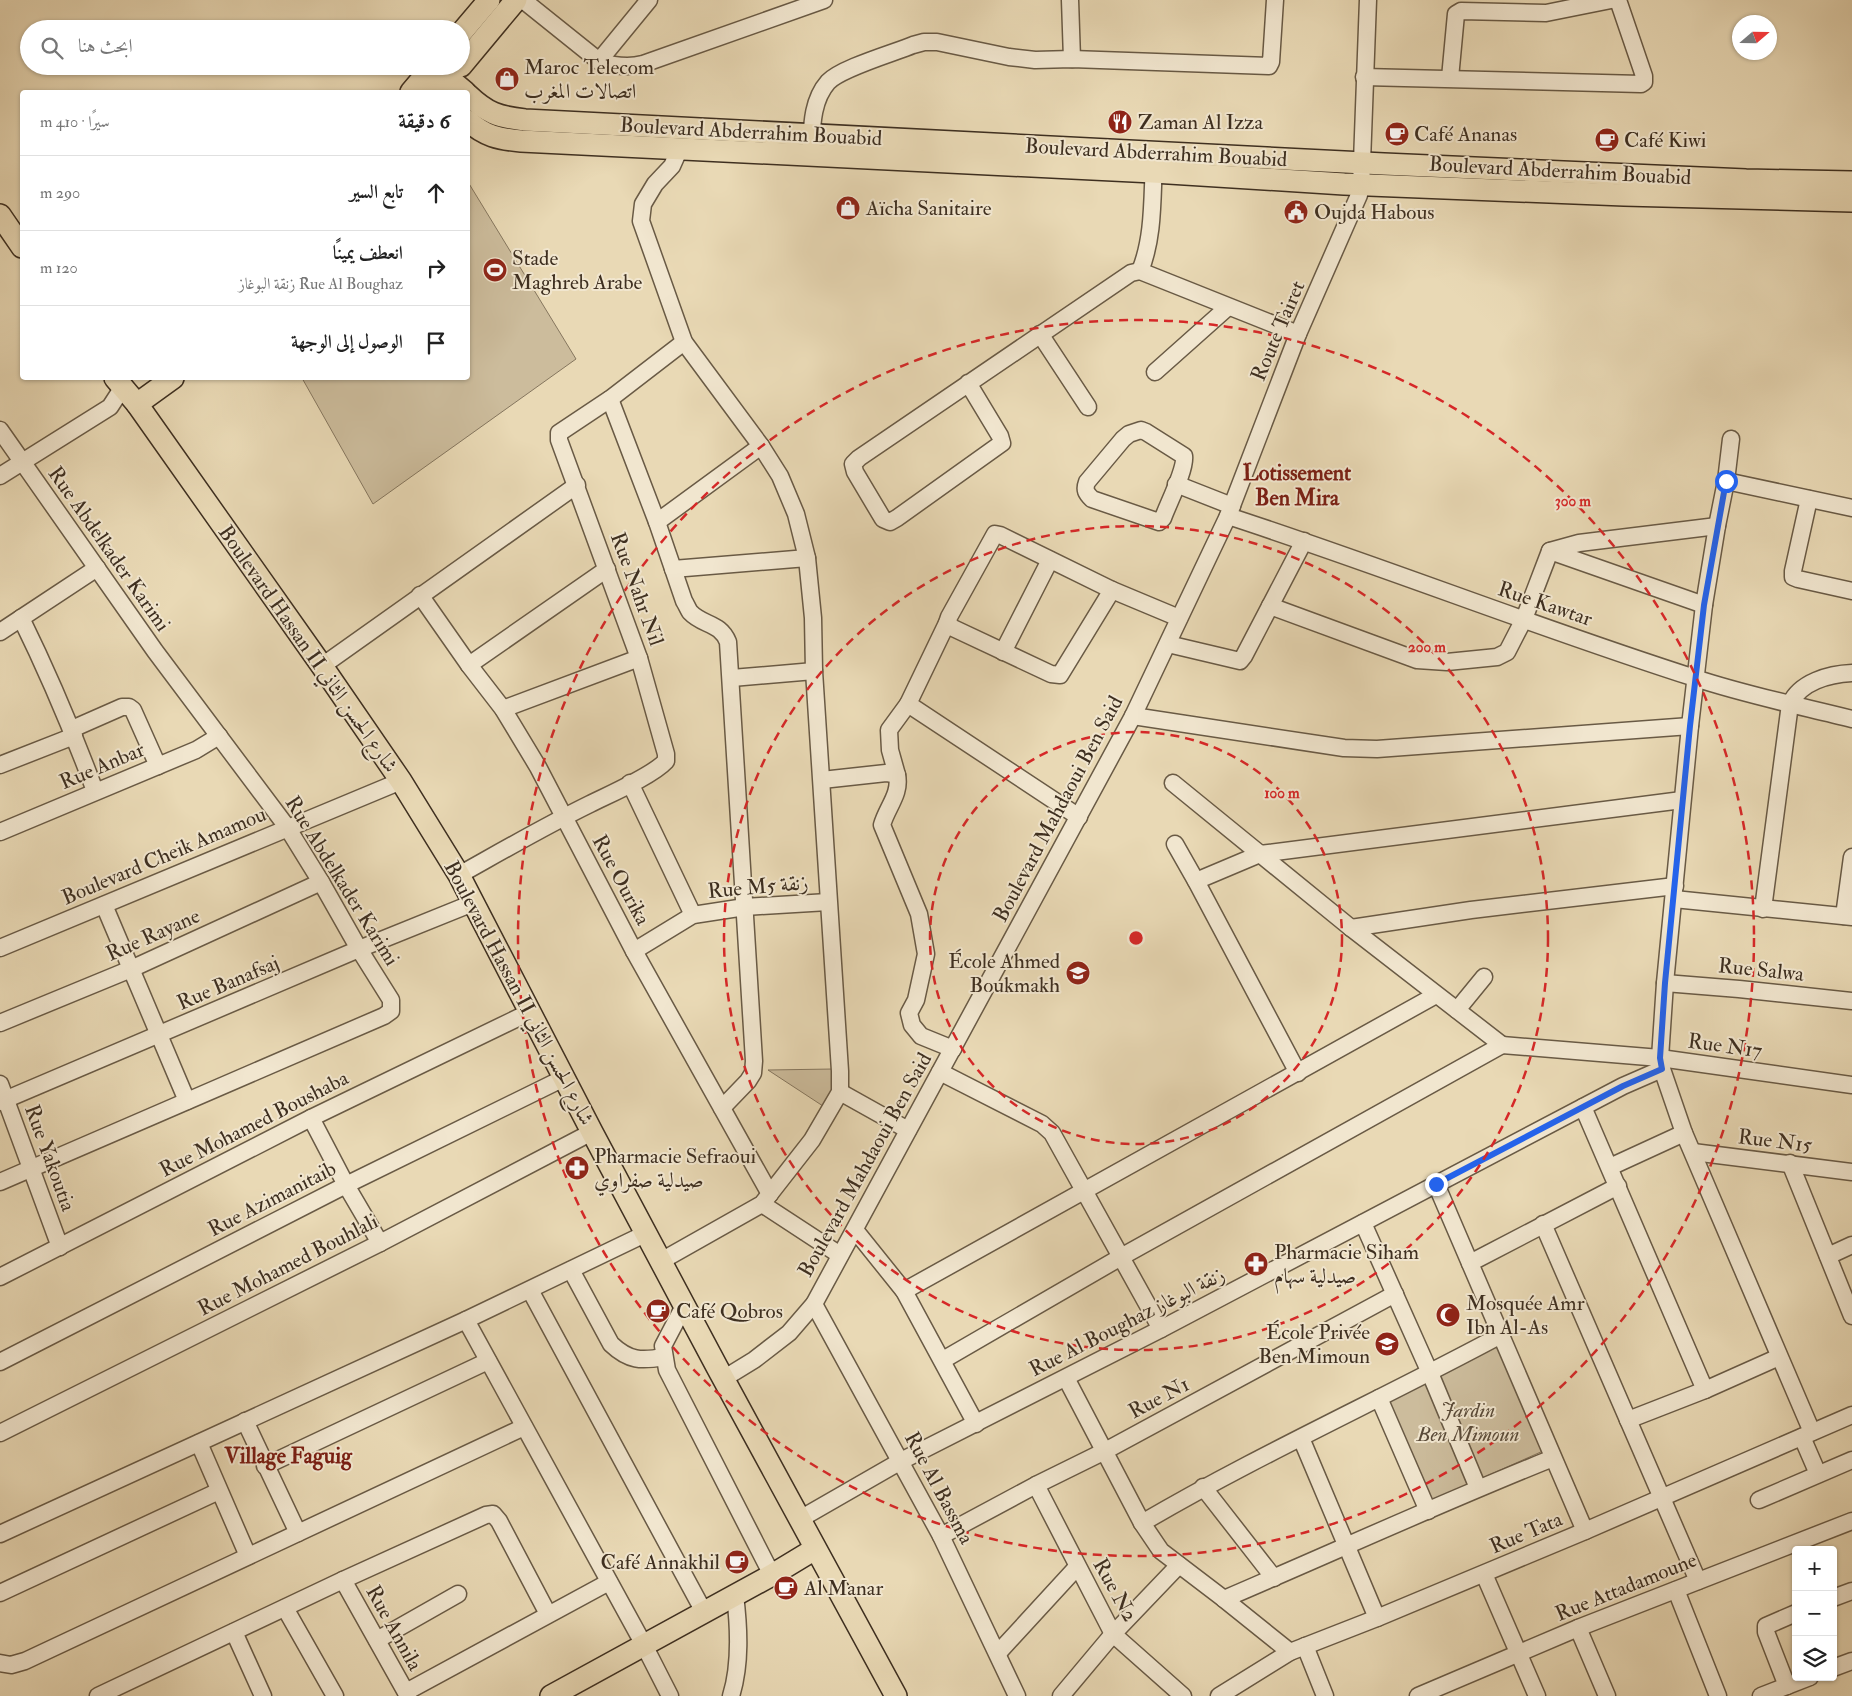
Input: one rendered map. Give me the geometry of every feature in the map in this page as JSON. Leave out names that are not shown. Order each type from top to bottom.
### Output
[{"type":"main road","points":[[470,22],[489,0]]},
{"type":"main road","points":[[470,51],[512,2]]},
{"type":"main road","name":"Boulevard Abderrahim Bouabid","points":[[444,81],[457,90]]},
{"type":"main road","name":"Boulevard Abderrahim Bouabid","points":[[470,99],[495,115],[525,120],[811,145],[1154,162],[1362,162],[1736,179],[1852,182]]},
{"type":"main road","name":"Boulevard Abderrahim Bouabid","points":[[470,123],[480,131],[500,140],[680,148],[811,145]]},
{"type":"main road","name":"Boulevard Abderrahim Bouabid","points":[[1154,162],[1361,185],[1852,201]]},
{"type":"main road","points":[[0,215],[20,244]]},
{"type":"main road","points":[[137,404],[170,380]]},
{"type":"main road","name":"Boulevard Hassan II شارع الحسن الثاني","points":[[125,381],[137,404],[401,781],[459,875],[723,1379],[896,1696]]},
{"type":"main road","points":[[551,1696],[772,1575],[815,1548]]},
{"type":"street","points":[[599,61],[649,0]]},
{"type":"street","points":[[512,2],[599,61],[625,67],[644,64],[824,0]]},
{"type":"street","points":[[1070,0],[1072,59]]},
{"type":"street","points":[[811,145],[814,109],[820,94],[829,82],[841,72],[913,45],[924,42],[936,42],[1009,57],[1036,60],[1072,59],[1269,66],[1271,62],[1275,0]]},
{"type":"street","name":"Route Tairet","points":[[1230,511],[1298,334],[1361,185],[1368,0]]},
{"type":"street","points":[[1450,78],[1456,14],[1461,11],[1546,13],[1611,0]]},
{"type":"street","points":[[1364,77],[1641,84],[1644,82],[1644,76],[1618,0]]},
{"type":"street","points":[[661,1261],[766,1199],[812,1140],[840,1092],[814,671],[813,618],[807,558],[796,514],[780,476],[762,446],[684,342],[640,220],[643,204],[655,184],[672,166],[680,148]]},
{"type":"street","points":[[1140,271],[1149,240],[1154,162]]},
{"type":"street","points":[[968,383],[1000,436],[1002,443],[890,522],[883,519],[855,472],[854,464],[859,458],[968,383],[1124,277],[1140,271],[1298,334]]},
{"type":"street","points":[[1155,372],[1228,307]]},
{"type":"street","points":[[1040,334],[1088,407]]},
{"type":"street","points":[[684,342],[610,399],[657,522],[684,601],[691,612],[702,621],[718,628],[728,642],[732,678],[754,1067],[748,1081],[722,1108]]},
{"type":"street","points":[[110,407],[125,381]]},
{"type":"street","name":"Rue Nahr Nil","points":[[610,399],[558,433],[639,658],[666,754],[666,761],[662,766],[630,783]]},
{"type":"street","points":[[0,476],[110,407],[137,404]]},
{"type":"street","name":"Rue Abdelkader Karimi","points":[[0,430],[155,650],[287,827],[390,1000],[391,1010],[384,1016],[0,1182]]},
{"type":"street","points":[[1141,430],[1184,456],[1176,484],[1163,518],[1159,522],[1092,498],[1087,494],[1085,488],[1087,482],[1123,439],[1129,434],[1141,430]]},
{"type":"street","points":[[1731,439],[1726,481],[1704,605],[1697,679],[1690,726],[1665,983],[1661,1064],[1684,1133],[1779,1357],[1807,1435],[1818,1474]]},
{"type":"street","points":[[657,522],[762,446]]},
{"type":"street","points":[[1726,481],[1852,508]]},
{"type":"street","name":"Rue Kawtar","points":[[1176,484],[1230,511],[1304,540],[1524,620],[1697,679],[1852,719]]},
{"type":"street","points":[[322,666],[577,485]]},
{"type":"street","points":[[1810,499],[1793,577],[1798,580],[1852,591]]},
{"type":"street","name":"Boulevard Mahdaoui Ben Said","points":[[723,1379],[754,1360],[790,1332],[814,1304],[1133,716],[1230,511]]},
{"type":"street","points":[[1550,551],[1579,543],[1717,526]]},
{"type":"street","points":[[953,1049],[921,1036],[912,1026],[909,1013],[916,1000],[926,954],[919,914],[882,824],[884,815],[896,794],[898,782],[890,750],[889,730],[908,704],[949,617],[995,534],[1112,590],[1179,618]]},
{"type":"street","points":[[1168,644],[1240,661],[1304,540]]},
{"type":"street","points":[[1550,551],[1704,605]]},
{"type":"street","points":[[1270,606],[1416,660],[1447,662],[1497,657],[1507,652],[1524,620],[1550,551]]},
{"type":"street","points":[[673,569],[807,558]]},
{"type":"street","points":[[1003,652],[1050,560]]},
{"type":"street","points":[[0,632],[97,568]]},
{"type":"street","points":[[469,665],[608,569]]},
{"type":"street","points":[[947,623],[953,628],[1003,652],[1051,674],[1060,675],[1112,590]]},
{"type":"street","name":"Rue Ourika","points":[[420,595],[469,665],[503,709],[538,767],[634,951],[722,1108],[766,1199],[840,1255]]},
{"type":"street","points":[[21,618],[44,664],[95,791]]},
{"type":"street","points":[[503,709],[639,658]]},
{"type":"street","points":[[732,678],[814,671]]},
{"type":"street","points":[[1763,909],[1790,704],[1794,695],[1812,683],[1828,676],[1852,673]]},
{"type":"street","points":[[908,704],[1079,817]]},
{"type":"street","points":[[0,766],[73,733],[122,708],[129,707],[133,710],[158,766]]},
{"type":"street","points":[[1133,716],[1344,748],[1377,749],[1690,726]]},
{"type":"street","name":"Rue Anbar","points":[[0,832],[196,750],[219,736]]},
{"type":"street","points":[[822,780],[886,773],[897,775]]},
{"type":"street","name":"Boulevard Cheik Amamou","points":[[0,948],[401,781]]},
{"type":"street","points":[[459,875],[630,783],[693,914],[634,951]]},
{"type":"street","points":[[943,1360],[1121,1257],[1502,1045],[1351,928],[1172,783]]},
{"type":"street","points":[[1196,882],[1260,854],[1682,800]]},
{"type":"street","points":[[1175,844],[1298,1073]]},
{"type":"street","points":[[1351,928],[1471,910],[1674,892],[1763,909],[1848,916],[1852,857]]},
{"type":"street","name":"Rue Rayane","points":[[0,1023],[132,969],[321,882]]},
{"type":"street","name":"Rue M5 زنقة","points":[[693,914],[745,907],[828,902]]},
{"type":"street","name":"Rue Banafsaj","points":[[3,1101],[359,949],[472,903]]},
{"type":"street","points":[[104,905],[187,1101]]},
{"type":"street","points":[[1457,1010],[1484,977]]},
{"type":"street","name":"Rue Salwa","points":[[1665,983],[1852,1001]]},
{"type":"street","points":[[904,1291],[1436,995]]},
{"type":"street","name":"Rue Mohamed Boushaba","points":[[0,1277],[311,1118],[530,1012]]},
{"type":"street","name":"Rue N17","points":[[1502,1045],[1852,1085]]},
{"type":"street","name":"Rue Al Boughaz زنقة البوغاز","points":[[800,1518],[901,1461],[1161,1329],[1623,1086],[1661,1064]]},
{"type":"street","points":[[940,1072],[1042,1124],[1052,1133],[1161,1329]]},
{"type":"street","name":"Rue Azimanitaib","points":[[0,1362],[346,1185],[564,1078]]},
{"type":"street","name":"Rue Yakoutia","points":[[0,1084],[3,1101],[60,1247]]},
{"type":"street","points":[[840,1092],[908,1130]]},
{"type":"street","points":[[1583,1107],[1705,1390]]},
{"type":"street","points":[[311,1118],[346,1185],[380,1243]]},
{"type":"street","name":"Rue Mohamed Bouhlali","points":[[0,1433],[380,1243],[592,1132]]},
{"type":"street","points":[[1610,1168],[1684,1133]]},
{"type":"street","name":"Rue N15","points":[[1693,1152],[1852,1172]]},
{"type":"street","points":[[1790,1163],[1852,1316]]},
{"type":"street","points":[[1436,1184],[1585,1531]]},
{"type":"street","points":[[1470,1263],[1618,1186]]},
{"type":"street","points":[[1363,1223],[1430,1373],[1478,1488]]},
{"type":"street","points":[[1543,1224],[1698,1581]]},
{"type":"street","points":[[855,1230],[904,1291],[976,1424]]},
{"type":"street","points":[[0,1534],[466,1320],[647,1233]]},
{"type":"street","points":[[1828,1256],[1852,1245]]},
{"type":"street","points":[[571,1270],[611,1344],[620,1353],[644,1360],[664,1356]]},
{"type":"street","points":[[530,1290],[704,1612]]},
{"type":"street","name":"Rue N1","points":[[941,1536],[1036,1485],[1105,1451],[1395,1294]]},
{"type":"street","points":[[685,1304],[663,1346],[667,1370],[772,1575]]},
{"type":"street","name":"Rue Al Bassma","points":[[814,1304],[941,1536],[1017,1696]]},
{"type":"street","points":[[466,1320],[670,1696]]},
{"type":"street","points":[[1142,1523],[1203,1487],[1430,1373],[1501,1335]]},
{"type":"street","points":[[1628,1420],[1705,1390],[1779,1357]]},
{"type":"street","points":[[265,1466],[488,1361]]},
{"type":"street","points":[[1066,1378],[1142,1523],[1161,1552],[1290,1652]]},
{"type":"street","points":[[1380,1398],[1428,1511]]},
{"type":"street","name":"Rue Tata","points":[[1219,1696],[1290,1652],[1484,1574],[1852,1415]]},
{"type":"street","points":[[245,1421],[298,1533]]},
{"type":"street","points":[[0,1663],[17,1664],[524,1427]]},
{"type":"street","points":[[1301,1438],[1377,1618]]},
{"type":"street","points":[[199,1443],[248,1556]]},
{"type":"street","points":[[1224,1599],[1348,1547],[1478,1488],[1553,1458]]},
{"type":"street","points":[[1759,1500],[1852,1460]]},
{"type":"street","name":"Rue N2","points":[[1036,1485],[1113,1634],[1183,1696]]},
{"type":"street","points":[[1203,1487],[1274,1578]]},
{"type":"street","points":[[0,1593],[220,1491]]},
{"type":"street","points":[[98,1696],[343,1580],[486,1515],[493,1514],[499,1521],[548,1614]]},
{"type":"street","name":"Rue Attadamoune","points":[[1418,1696],[1578,1628],[1852,1521]]},
{"type":"street","points":[[1061,1696],[1113,1634],[1179,1566]]},
{"type":"street","points":[[998,1653],[1077,1567]]},
{"type":"street","points":[[1484,1574],[1537,1696]]},
{"type":"street","name":"Rue Annila","points":[[343,1580],[407,1694]]},
{"type":"street","points":[[407,1694],[548,1614],[609,1582]]},
{"type":"street","points":[[1676,1590],[1718,1696]]},
{"type":"street","points":[[1837,1597],[1852,1591]]},
{"type":"street","points":[[377,1640],[458,1594]]},
{"type":"street","points":[[731,1696],[736,1677],[738,1634],[735,1595]]},
{"type":"street","points":[[285,1608],[335,1696]]},
{"type":"street","points":[[1761,1696],[1799,1685],[1766,1632],[1766,1626],[1792,1615]]},
{"type":"street","points":[[1578,1628],[1607,1696]]},
{"type":"street","points":[[234,1632],[260,1695]]},
{"type":"street","points":[[1305,1646],[1324,1696]]},
{"type":"street","points":[[1837,1667],[1852,1661]]},
{"type":"green space","name":"Stade Maghreb Arabe","points":[[470,185],[576,359],[373,504],[303,380],[470,380]]},
{"type":"green space","points":[[833,1069],[837,1089],[826,1108],[768,1070]]},
{"type":"green space","name":"Jardin Ben Mimoun","points":[[1496,1341],[1543,1451],[1417,1507],[1376,1408]]},
{"type":"place","name":"Maroc Telecom اتصالات المغرب","points":[[507,79]]},
{"type":"place","name":"Zaman Al Izza","points":[[1120,122]]},
{"type":"place","name":"Café Ananas","points":[[1397,134]]},
{"type":"place","name":"Café Kiwi","points":[[1607,140]]},
{"type":"place","name":"Aïcha Sanitaire","points":[[848,208]]},
{"type":"place","name":"Oujda Habous","points":[[1296,212]]},
{"type":"place","name":"Stade Maghreb Arabe","points":[[495,270]]},
{"type":"place","name":"École Ahmed Boukmakh","points":[[1078,973]]},
{"type":"place","name":"Pharmacie Sefraoui صيدلية صفراوي","points":[[577,1168]]},
{"type":"place","name":"Pharmacie Siham صيدلية سهام","points":[[1256,1264]]},
{"type":"place","name":"Café Qobros","points":[[658,1311]]},
{"type":"place","name":"Mosquée Amr Ibn Al-As","points":[[1448,1315]]},
{"type":"place","name":"École Privée Ben Mimoun","points":[[1387,1344]]},
{"type":"place","name":"Café Annakhil","points":[[737,1562]]},
{"type":"place","name":"Al Manar","points":[[786,1588]]},
{"type":"district","name":"Lotissement Ben Mira","points":[[1297,486]]},
{"type":"district","name":"Village Faguig","points":[[288,1456]]},
{"type":"route","points":[[1436,1184],[1623,1086],[1662,1069],[1660,1058],[1665,983],[1690,726],[1697,679],[1704,605],[1726,481]]}]
